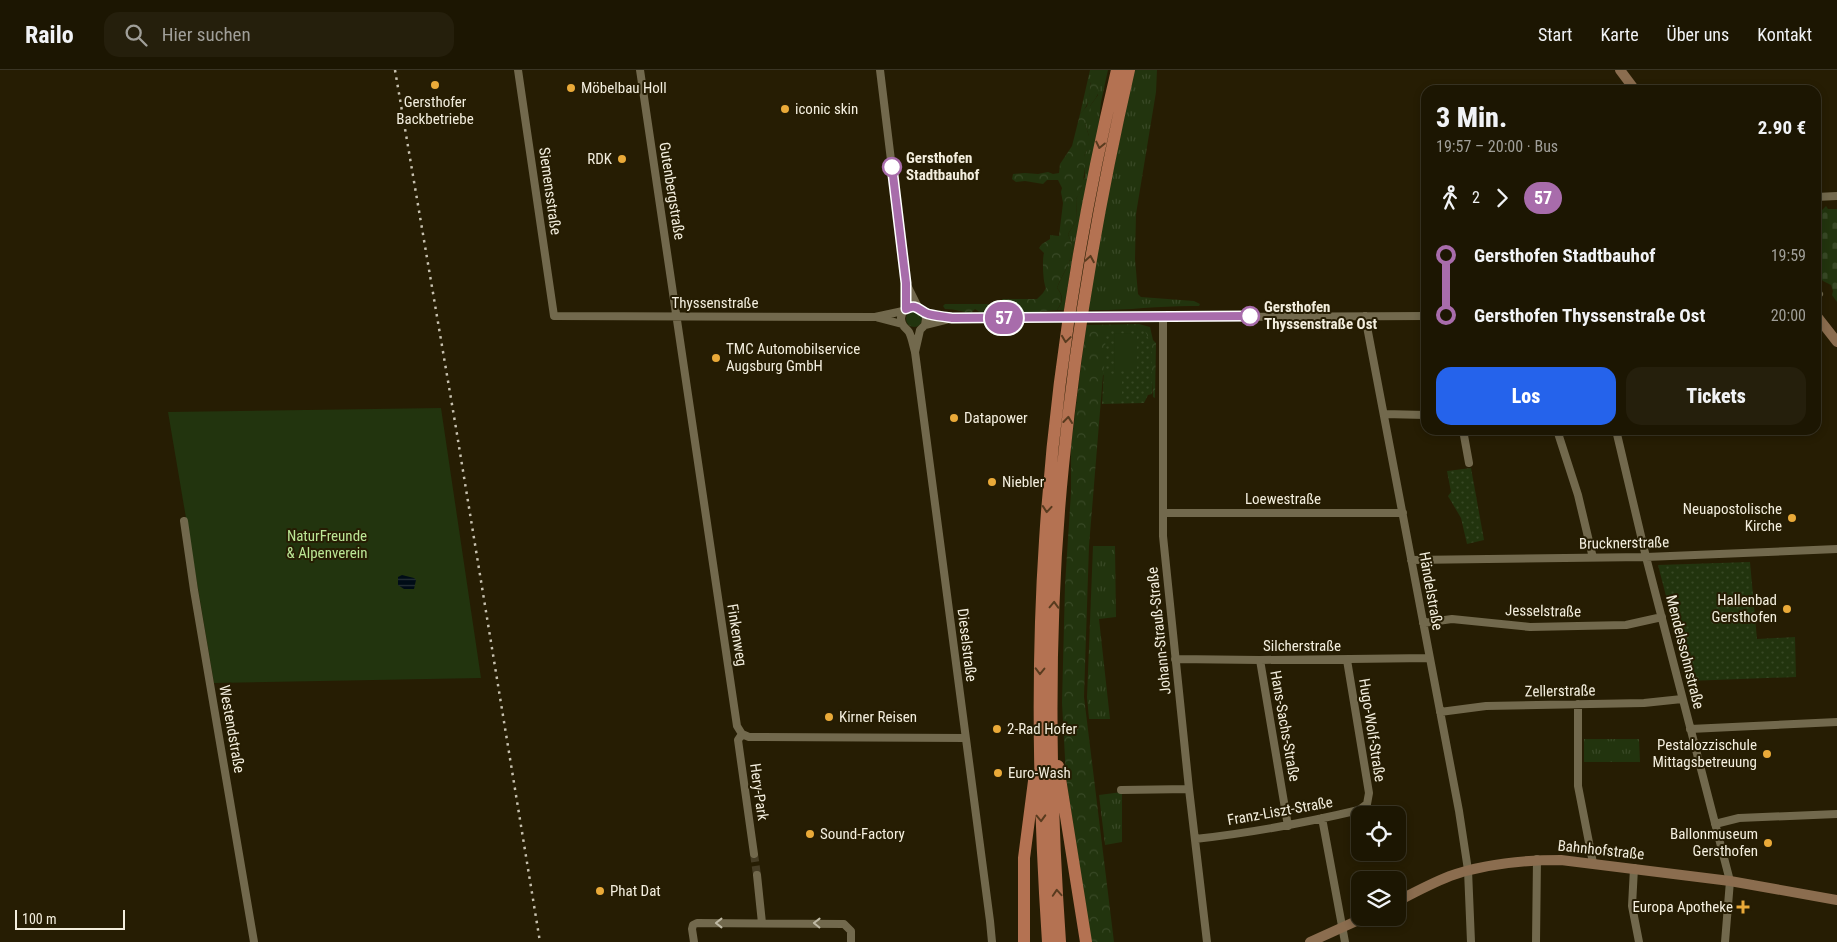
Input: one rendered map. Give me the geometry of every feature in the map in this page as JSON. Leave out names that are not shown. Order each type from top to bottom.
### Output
[{"type":"highway","points":[[1048,942],[1041,828],[1039,752],[1045,542],[1060,379],[1070,308],[1092,180],[1117,70]]},
{"type":"highway","points":[[1060,942],[1053,829],[1051,724],[1055,579],[1068,418],[1076,350],[1095,232],[1129,70]]},
{"type":"highway","points":[[1051,724],[1086,942]]},
{"type":"highway","points":[[1024,942],[1024,858],[1039,752]]},
{"type":"main road","points":[[1620,70],[1632,85]]},
{"type":"main road","points":[[1821,322],[1837,342]]},
{"type":"main road","name":"Bahnhofstraße","points":[[1406,897],[1448,877],[1468,870],[1517,861],[1561,860],[1730,881],[1837,900]]},
{"type":"main road","points":[[1310,942],[1351,924]]},
{"type":"street","name":"Siemensstraße","points":[[518,70],[554,316]]},
{"type":"street","name":"Gutenbergstraße","points":[[640,70],[676,317]]},
{"type":"street","points":[[880,70],[906,283],[904,310],[901,317],[902,324]]},
{"type":"street","points":[[1821,197],[1837,196]]},
{"type":"street","points":[[906,283],[918,307],[925,313],[953,318],[1421,316]]},
{"type":"street","points":[[904,310],[911,306],[918,307]]},
{"type":"street","name":"Thyssenstraße","points":[[875,318],[904,310]]},
{"type":"street","name":"Dieselstraße","points":[[915,352],[926,319],[925,313]]},
{"type":"street","name":"Thyssenstraße","points":[[554,316],[875,318],[902,324]]},
{"type":"street","name":"Johann-Strauß-Straße","points":[[1163,316],[1163,513],[1165,555],[1194,839],[1207,942]]},
{"type":"street","name":"Händelstraße","points":[[1365,316],[1459,811],[1468,870],[1470,942]]},
{"type":"street","name":"Finkenweg","points":[[676,317],[735,717],[737,726],[742,734]]},
{"type":"street","points":[[908,330],[914,332],[953,318]]},
{"type":"street","name":"Dieselstraße","points":[[902,324],[908,330],[915,352],[992,942]]},
{"type":"street","points":[[1384,414],[1421,415]]},
{"type":"street","points":[[1464,435],[1469,463]]},
{"type":"street","points":[[1559,435],[1578,495],[1594,558]]},
{"type":"street","name":"Mendelssohnstraße","points":[[1617,435],[1646,557],[1730,881],[1725,942]]},
{"type":"street","name":"Loewestraße","points":[[1163,513],[1403,513]]},
{"type":"street","name":"Westendstraße","points":[[184,521],[254,942]]},
{"type":"street","name":"Brucknerstraße","points":[[1411,560],[1646,557],[1837,549]]},
{"type":"street","name":"Jesselstraße","points":[[1423,623],[1452,619],[1530,627],[1626,625],[1662,616]]},
{"type":"street","name":"Silcherstraße","points":[[1175,659],[1347,660],[1429,658]]},
{"type":"street","name":"Hans-Sachs-Straße","points":[[1260,660],[1288,826]]},
{"type":"street","name":"Hugo-Wolf-Straße","points":[[1347,660],[1369,793],[1367,804]]},
{"type":"street","name":"Zellerstraße","points":[[1440,712],[1486,706],[1644,703],[1682,698]]},
{"type":"street","points":[[1578,704],[1578,786],[1593,863]]},
{"type":"street","points":[[1690,729],[1837,722]]},
{"type":"street","points":[[742,734],[749,737],[965,738]]},
{"type":"street","name":"Hery-Park","points":[[742,734],[738,740],[754,854]]},
{"type":"street","points":[[1121,790],[1189,789]]},
{"type":"street","name":"Franz-Liszt-Straße","points":[[1194,839],[1242,834],[1288,826],[1361,809],[1367,804]]},
{"type":"street","points":[[1715,824],[1739,818],[1837,814]]},
{"type":"street","points":[[1322,818],[1345,942]]},
{"type":"street","points":[[1536,860],[1536,942]]},
{"type":"street","points":[[1634,868],[1632,906],[1639,942]]},
{"type":"street","points":[[757,875],[762,923]]},
{"type":"street","points":[[694,942],[692,929],[693,925],[697,923],[844,924],[851,931],[851,942]]},
{"type":"green space","points":[[1090,70],[1108,70],[1064,310],[1057,310],[1062,299],[1057,288],[1072,251],[1072,243],[1068,234],[1077,220],[1076,199],[1085,177],[1084,156],[1089,136],[1085,124],[1089,120],[1090,106],[1098,95],[1090,82],[1089,100],[1080,114]]},
{"type":"green space","points":[[1134,70],[1157,70],[1156,92],[1136,214],[1135,259],[1138,294],[1141,297],[1194,301],[1200,304],[1199,306],[1088,310],[1102,224]]},
{"type":"green space","points":[[1094,74],[1099,74],[1101,80],[1098,84],[1097,96],[1090,106],[1092,119],[1085,124],[1091,142],[1084,156],[1086,159],[1083,180],[1081,190],[1076,199],[1077,220],[1068,234],[1072,244],[1071,256],[1057,288],[1062,299],[1057,310],[1028,313],[981,313],[975,309],[971,313],[945,309],[943,306],[945,304],[1002,304],[1002,299],[1037,299],[1043,293],[1046,288],[1043,271],[1044,253],[1039,248],[1050,239],[1050,235],[1059,236],[1063,203],[1062,188],[1058,180],[1047,180],[1043,184],[1025,181],[1016,182],[1012,179],[1013,174],[1059,173],[1060,164],[1072,146],[1080,114],[1087,106],[1091,77]]},
{"type":"green space","points":[[1826,206],[1828,209],[1837,209],[1837,302],[1832,295],[1831,285],[1821,279],[1821,211]]},
{"type":"green space","points":[[914,311],[920,313],[922,319],[920,325],[914,327],[908,325],[906,319],[908,313]]},
{"type":"green space","points":[[1139,324],[1150,327],[1153,340],[1156,343],[1155,398],[1153,397],[1152,382],[1141,380],[1131,332],[1116,331],[1111,335],[1119,375],[1103,375],[1089,546],[1084,697],[1114,942],[1091,942],[1066,777],[1062,703],[1065,585],[1071,492],[1071,446],[1086,325]]},
{"type":"green space","points":[[1106,331],[1145,331],[1152,346],[1152,394],[1148,395],[1144,403],[1102,404]]},
{"type":"green space","points":[[1115,333],[1137,334],[1137,370],[1114,370]]},
{"type":"green space","points":[[1106,376],[1122,376],[1122,400],[1106,400]]},
{"type":"green space","name":"NaturFreunde & Alpenverein","points":[[441,408],[481,678],[214,683],[168,412]]},
{"type":"green space","points":[[1471,468],[1484,540],[1467,544],[1461,518],[1448,496],[1451,492],[1447,471]]},
{"type":"green space","points":[[1093,546],[1115,546],[1116,617],[1099,619],[1110,719],[1089,719],[1087,697]]},
{"type":"green space","points":[[1750,562],[1757,639],[1795,637],[1796,677],[1688,681],[1658,565]]},
{"type":"green space","points":[[1584,739],[1639,739],[1640,762],[1584,762]]},
{"type":"green space","points":[[1122,792],[1122,842],[1105,845],[1099,795]]},
{"type":"shaded area","points":[[402,575],[416,580],[414,589],[404,589],[398,585],[398,577]]},
{"type":"tunnel","points":[[754,854],[757,875]]},
{"type":"railway","points":[[395,70],[540,942]]},
{"type":"bus line","name":"57","points":[[892,167],[906,283],[906,309],[915,306],[921,308],[925,313],[953,318],[1250,316]]},
{"type":"place","name":"Gersthofer Backbetriebe","points":[[435,85]]},
{"type":"place","name":"Möbelbau Holl","points":[[571,88]]},
{"type":"place","name":"iconic skin","points":[[785,109]]},
{"type":"place","name":"RDK","points":[[622,159]]},
{"type":"place","name":"Gersthofen Stadtbauhof","points":[[892,167]]},
{"type":"place","name":"Gersthofen Thyssenstraße Ost","points":[[1250,316]]},
{"type":"place","name":"TMC Automobilservice Augsburg GmbH","points":[[716,358]]},
{"type":"place","name":"Datapower","points":[[954,418]]},
{"type":"place","name":"Niebler","points":[[992,482]]},
{"type":"place","name":"Neuapostolische Kirche","points":[[1792,518]]},
{"type":"place","name":"Hallenbad Gersthofen","points":[[1787,609]]},
{"type":"place","name":"Kirner Reisen","points":[[829,717]]},
{"type":"place","name":"2-Rad Hofer","points":[[997,729]]},
{"type":"place","name":"Pestalozzischule Mittagsbetreuung","points":[[1767,754]]},
{"type":"place","name":"Euro-Wash","points":[[998,773]]},
{"type":"place","name":"Sound-Factory","points":[[810,834]]},
{"type":"place","name":"Ballonmuseum Gersthofen","points":[[1768,843]]},
{"type":"place","name":"Phat Dat","points":[[600,891]]},
{"type":"place","name":"Europa Apotheke","points":[[1743,907]]}]
